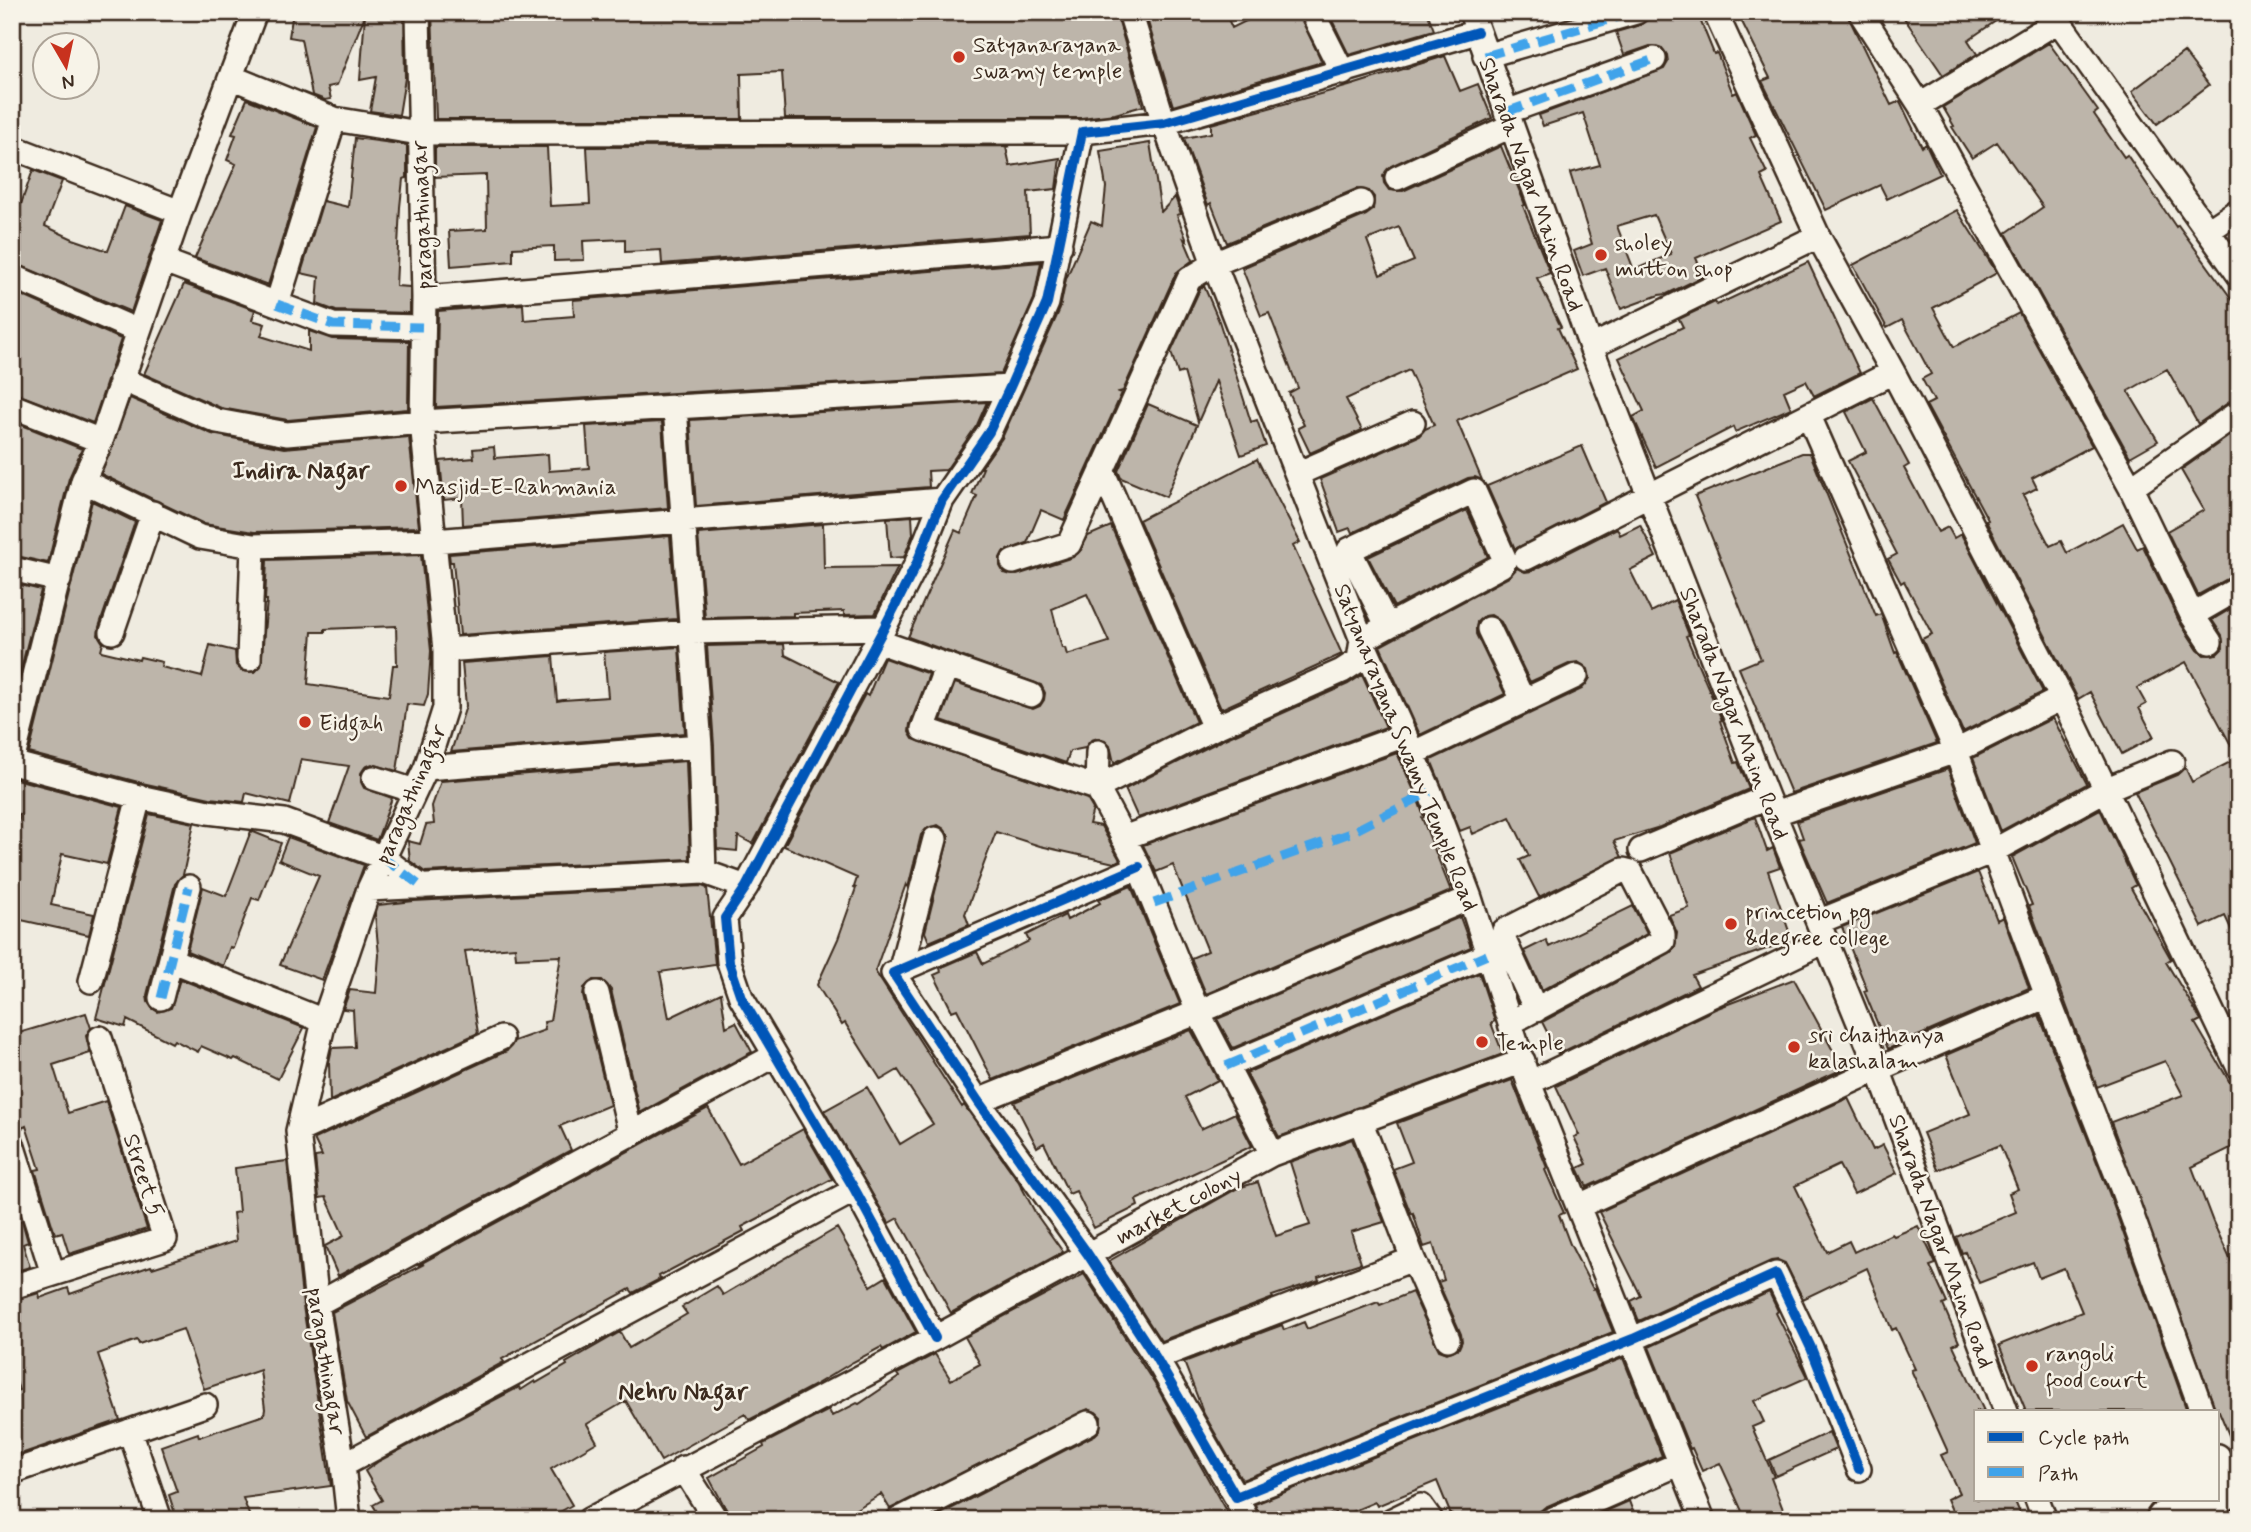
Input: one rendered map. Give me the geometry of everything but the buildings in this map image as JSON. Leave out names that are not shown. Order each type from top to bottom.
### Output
[{"type":"highway","points":[[2166,1520],[2197,1500]]},
{"type":"street","points":[[255,12],[180,212],[101,441],[83,481],[59,580],[21,690],[12,762],[139,797],[208,812],[284,821],[383,857],[422,887]]},
{"type":"street","name":"paragathinagar","points":[[349,1520],[343,1465],[317,1304],[298,1131],[324,1021],[369,889],[426,768],[445,708],[445,650],[422,422],[424,298],[418,12]]},
{"type":"street","name":"Satyanarayana Swamy Temple Road","points":[[1130,12],[1164,123],[1214,264],[1362,640],[1409,744],[1471,898],[1526,1072],[1703,1520]]},
{"type":"street","points":[[1312,12],[1342,73]]},
{"type":"street","points":[[1485,56],[1636,12]]},
{"type":"street","points":[[1715,12],[1818,236],[1893,372],[2062,698],[2239,1068]]},
{"type":"street","points":[[1860,12],[1920,105],[2131,488],[2192,615],[2210,642]]},
{"type":"street","points":[[1920,105],[2055,16],[2239,275]]},
{"type":"street","points":[[232,78],[334,119],[419,133],[1082,132],[1164,123],[1342,73],[1474,22]]},
{"type":"street","name":"Sharada Nagar Main Road","points":[[1474,22],[1591,347],[1821,932],[1878,1069],[2006,1410]]},
{"type":"street","points":[[1397,178],[1508,119],[1654,60]]},
{"type":"street","points":[[276,304],[334,119]]},
{"type":"street","points":[[725,880],[881,634],[916,565],[942,500],[989,432],[1047,303],[1082,132]]},
{"type":"street","points":[[12,147],[180,212]]},
{"type":"street","points":[[1013,562],[1069,544],[1188,279],[1214,264],[1361,202]]},
{"type":"street","points":[[2208,232],[2239,210]]},
{"type":"street","points":[[1591,347],[1818,236]]},
{"type":"street","points":[[424,298],[1060,246]]},
{"type":"street","points":[[164,261],[333,325],[422,327]]},
{"type":"street","points":[[12,276],[138,331]]},
{"type":"street","points":[[1526,558],[1893,372]]},
{"type":"street","points":[[121,379],[217,421],[288,434],[422,422],[1010,387]]},
{"type":"street","points":[[12,406],[101,441]]},
{"type":"street","points":[[675,407],[700,746],[725,880],[729,962],[741,997],[855,1190],[935,1338]]},
{"type":"street","points":[[2131,488],[2239,412]]},
{"type":"street","points":[[1809,416],[1956,751],[2122,1188],[2202,1410]]},
{"type":"street","points":[[1297,474],[1413,423]]},
{"type":"street","points":[[1102,470],[1214,728]]},
{"type":"street","points":[[83,481],[200,537],[253,546],[434,541],[942,500]]},
{"type":"street","points":[[947,666],[923,729],[1097,788],[1214,728],[1265,707],[1356,663],[1359,660],[1362,640],[1497,568],[1505,559],[1474,491],[1349,550],[1387,625]]},
{"type":"street","points":[[112,632],[153,513]]},
{"type":"street","points":[[248,659],[253,546]]},
{"type":"street","points":[[12,569],[59,580]]},
{"type":"street","points":[[2192,615],[2239,588]]},
{"type":"street","points":[[1489,629],[1523,700]]},
{"type":"street","points":[[445,650],[692,632],[881,634],[947,666],[1031,695]]},
{"type":"street","points":[[1123,838],[1409,744],[1523,700],[1576,676]]},
{"type":"street","points":[[1642,849],[1771,806],[1956,751],[2062,698]]},
{"type":"street","points":[[426,768],[700,746]]},
{"type":"street","points":[[1098,752],[1097,788],[1139,867],[1198,1012],[1272,1154]]},
{"type":"street","name":"market colony","points":[[589,1520],[683,1468],[935,1338],[1272,1154],[1360,1121],[1526,1072],[1993,851],[2107,789],[2172,762]]},
{"type":"street","points":[[374,778],[415,791]]},
{"type":"street","points":[[91,981],[139,797]]},
{"type":"street","points":[[901,968],[935,839]]},
{"type":"street","points":[[1139,867],[893,973],[978,1101],[1087,1253],[1156,1358],[1247,1520]]},
{"type":"street","points":[[1510,1023],[1536,1010],[1663,941],[1663,934],[1631,872],[1623,870],[1504,931],[1503,938],[1536,1010]]},
{"type":"street","points":[[369,889],[725,880]]},
{"type":"street","points":[[161,998],[189,887]]},
{"type":"street","points":[[978,1101],[1471,898]]},
{"type":"street","points":[[1226,1066],[1487,955]]},
{"type":"street","points":[[172,960],[324,1021]]},
{"type":"street","points":[[597,993],[631,1135]]},
{"type":"street","points":[[1579,1206],[1878,1069],[2047,996]]},
{"type":"street","name":"Street 5","points":[[12,1287],[165,1239],[100,1038]]},
{"type":"street","points":[[298,1131],[501,1038]]},
{"type":"street","points":[[317,1304],[774,1056]]},
{"type":"street","points":[[1360,1121],[1413,1259],[1448,1339]]},
{"type":"street","points":[[12,1144],[53,1274]]},
{"type":"street","points":[[343,1465],[855,1190]]},
{"type":"street","points":[[1156,1358],[1413,1259]]},
{"type":"street","points":[[1236,1497],[1633,1339],[1776,1274],[1811,1348],[1859,1469]]},
{"type":"street","points":[[12,1472],[205,1405]]},
{"type":"street","points":[[898,1520],[1088,1423]]},
{"type":"street","points":[[130,1431],[160,1520]]},
{"type":"street","points":[[1551,1520],[1681,1463]]},
{"type":"street","points":[[683,1468],[716,1520]]},
{"type":"street","points":[[2037,1500],[2045,1520]]},
{"type":"street","points":[[1392,1520],[1421,1506],[1431,1520]]},
{"type":"marked path","points":[[1485,56],[1636,12]]},
{"type":"marked path","points":[[1506,112],[1654,59]]},
{"type":"marked path","points":[[277,304],[333,325],[422,327]]},
{"type":"marked path","points":[[1154,903],[1350,833],[1430,792]]},
{"type":"marked path","points":[[382,857],[422,887]]},
{"type":"marked path","points":[[161,998],[189,887]]},
{"type":"marked path","points":[[1226,1066],[1487,955]]},
{"type":"cycle path","points":[[935,1338],[855,1190],[741,997],[729,962],[725,918],[746,887],[884,628],[916,565],[942,500],[989,432],[1010,387],[1047,303],[1082,132],[1164,123],[1477,32]]},
{"type":"cycle path","points":[[1139,867],[893,973],[978,1101],[1087,1253],[1156,1358],[1236,1497],[1633,1339],[1776,1274],[1811,1348],[1859,1469]]},
{"type":"place","name":"Satyanarayana swamy temple","points":[[959,57]]},
{"type":"place","name":"sholey mutton shop","points":[[1601,255]]},
{"type":"place","name":"Masjid-E-Rahmania","points":[[401,486]]},
{"type":"place","name":"Eidgah","points":[[305,722]]},
{"type":"place","name":"princetion pg &degree college","points":[[1731,924]]},
{"type":"place","name":"Temple","points":[[1482,1042]]},
{"type":"place","name":"sri chaithanya kalashalam","points":[[1794,1047]]},
{"type":"place","name":"rangoli food court","points":[[2032,1366]]},
{"type":"district","name":"Indira Nagar","points":[[301,470]]},
{"type":"district","name":"Nehru Nagar","points":[[683,1391]]}]
